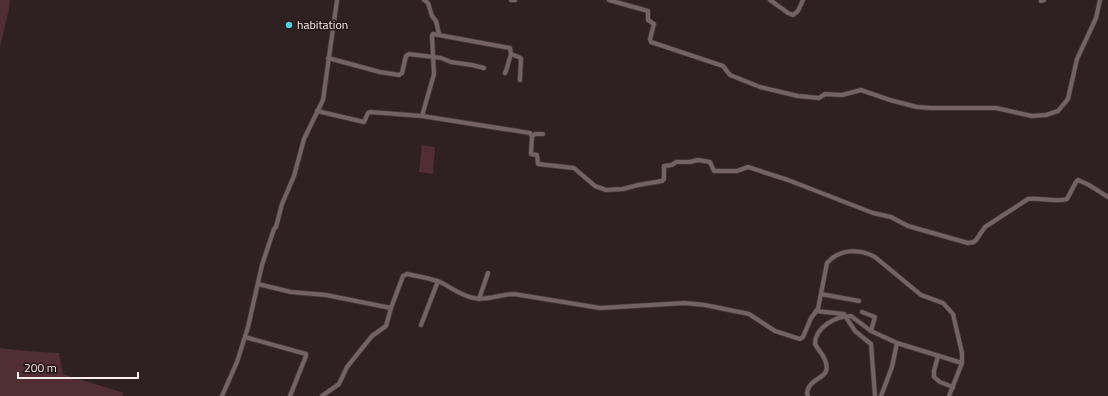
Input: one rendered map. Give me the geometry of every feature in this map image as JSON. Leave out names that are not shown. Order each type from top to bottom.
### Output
[{"type":"street","points":[[222,396],[237,362],[245,337],[271,238],[276,227],[282,204],[294,176],[304,139],[323,100],[337,0]]},
{"type":"street","points":[[424,0],[428,3],[432,16],[436,21],[439,34]]},
{"type":"street","points":[[609,0],[649,12],[648,20],[654,24],[650,42],[723,66],[730,75],[760,86],[798,96],[819,98],[825,94],[842,95],[861,90],[917,107],[996,108],[1032,116],[1052,114],[1063,107],[1068,99],[1077,59],[1094,23],[1100,0]]},
{"type":"street","points":[[770,0],[788,13],[793,14],[798,11],[803,0]]},
{"type":"street","points":[[422,116],[434,76],[433,34],[509,48],[511,54],[505,73]]},
{"type":"street","points":[[511,54],[520,58],[520,80]]},
{"type":"street","points":[[328,58],[380,72],[399,75],[402,73],[406,55],[434,57],[451,62],[484,68]]},
{"type":"street","points":[[317,111],[364,122],[368,113],[370,112],[422,116],[530,133],[532,136],[543,134]]},
{"type":"street","points":[[532,136],[531,154],[537,156],[538,163],[574,168],[602,189],[624,190],[638,185],[662,181],[664,179],[664,166],[672,165],[675,162],[689,162],[698,160],[710,162],[714,171],[737,171],[746,167],[788,180],[873,213],[892,217],[908,226],[968,243],[976,240],[985,227],[1028,198],[1067,199],[1078,180],[1108,197]]},
{"type":"street","points":[[322,396],[339,384],[345,370],[372,336],[386,326],[404,274],[438,281],[465,295],[479,299],[514,294],[600,308],[694,304],[749,314],[775,331],[799,339],[803,337],[810,318],[816,311],[826,268],[830,260],[836,255],[848,251],[858,251],[869,254],[882,262],[921,295],[940,301],[950,309],[955,318],[962,353],[962,363],[949,396]]},
{"type":"street","points":[[479,299],[488,273]]},
{"type":"street","points":[[421,326],[438,281]]},
{"type":"street","points":[[258,284],[292,292],[326,295],[391,308]]},
{"type":"street","points":[[821,294],[859,301]]},
{"type":"street","points":[[816,311],[844,314],[855,331],[871,344],[875,396]]},
{"type":"street","points":[[862,312],[875,316],[871,331]]},
{"type":"street","points":[[808,396],[807,393],[809,386],[822,377],[827,367],[825,360],[815,344],[819,332],[826,325],[835,320],[846,317],[851,316],[871,331],[898,343],[962,363]]},
{"type":"street","points":[[245,337],[306,354],[290,396]]},
{"type":"street","points":[[881,396],[892,367],[898,343]]},
{"type":"street","points":[[938,356],[934,376],[940,382],[953,387]]},
{"type":"shaded area","points":[[0,0],[10,0],[0,47]]},
{"type":"shaded area","points":[[422,145],[435,147],[433,174],[419,172]]},
{"type":"shaded area","points":[[0,348],[59,353],[63,374],[124,393],[122,396],[0,396]]},
{"type":"place","name":"habitation","points":[[289,25]]}]
